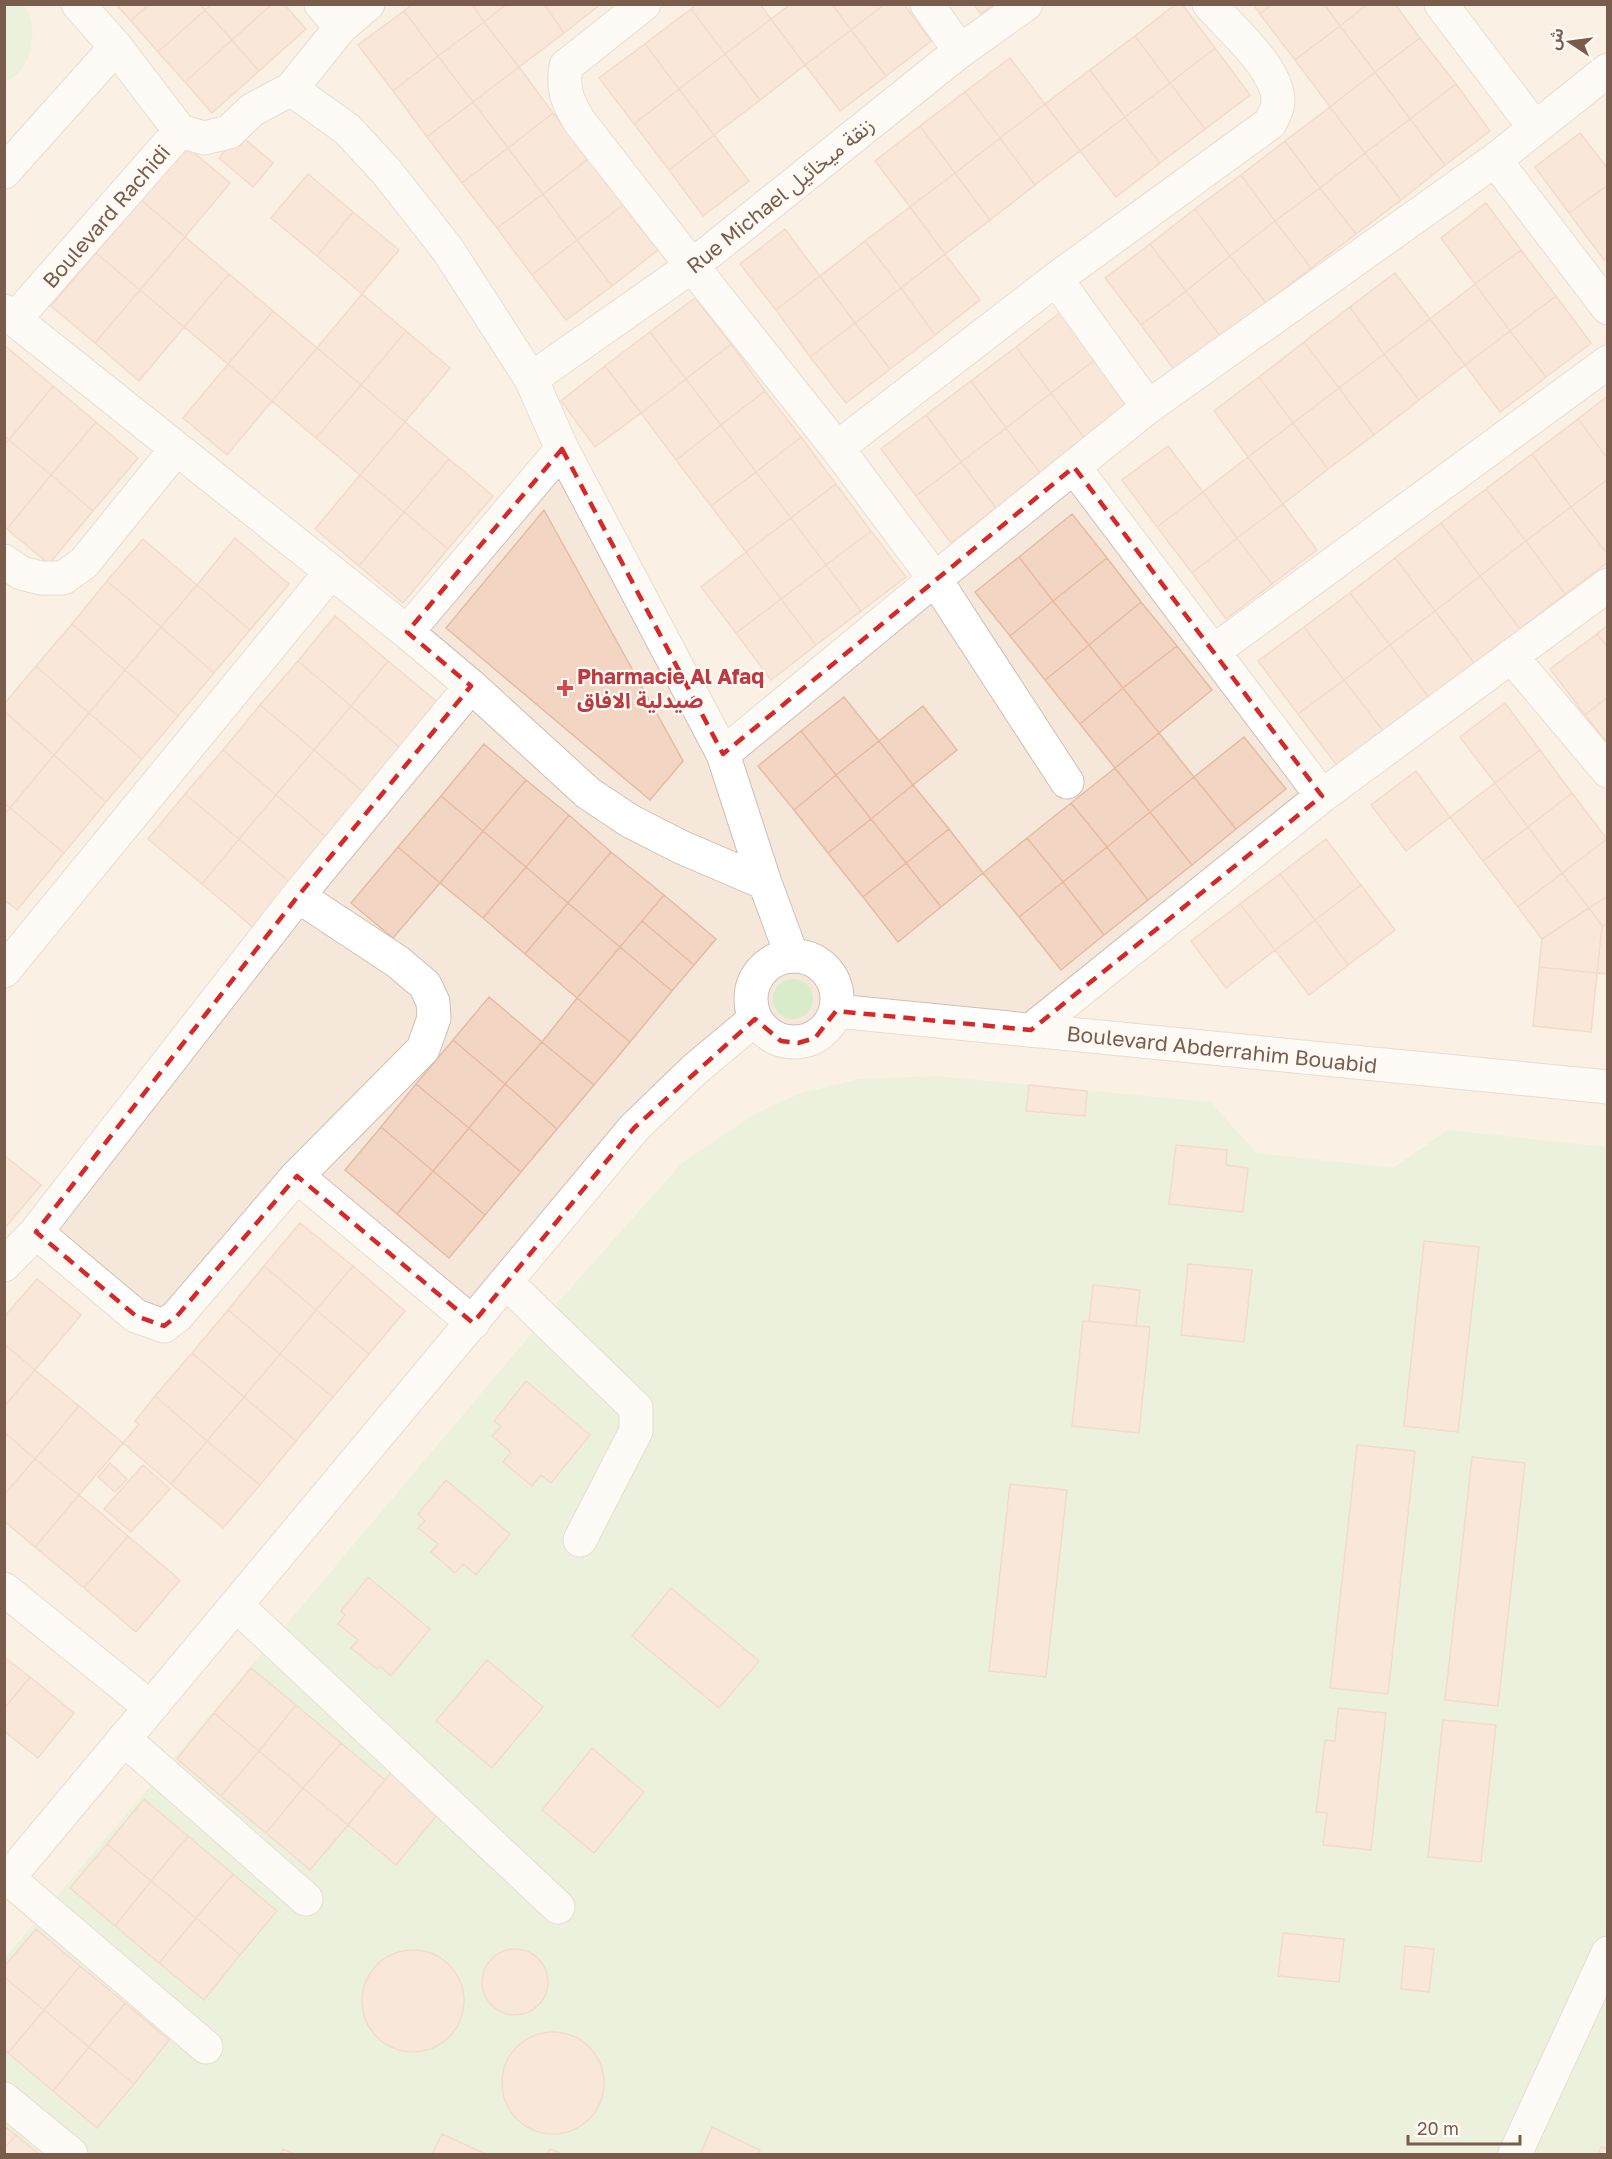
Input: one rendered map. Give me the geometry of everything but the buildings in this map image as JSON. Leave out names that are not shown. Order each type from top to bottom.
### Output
[{"type":"street","points":[[78,4],[116,47],[180,131]]},
{"type":"street","name":"Boulevard Rachidi","points":[[10,315],[180,131],[204,138],[229,132],[252,110],[291,89],[331,16],[368,4]]},
{"type":"street","points":[[644,4],[566,66],[564,84],[567,100],[579,121],[837,448],[935,579],[1066,782]]},
{"type":"street","points":[[927,4],[960,51]]},
{"type":"street","name":"Rue Michael زنقة ميخائيل","points":[[531,379],[692,266],[960,51],[1026,4]]},
{"type":"street","points":[[837,448],[1056,279],[1270,123],[1278,104],[1276,86],[1261,62],[1209,4]]},
{"type":"street","points":[[1441,4],[1535,128]]},
{"type":"street","points":[[5,170],[116,47]]},
{"type":"street","points":[[723,754],[1148,407],[1494,160],[1608,70]]},
{"type":"street","points":[[291,89],[347,129],[386,171],[448,250],[531,379],[562,449],[723,754],[765,883],[792,956]]},
{"type":"street","points":[[1494,160],[1608,308]]},
{"type":"street","points":[[1056,279],[1148,407]]},
{"type":"street","points":[[10,315],[407,632],[471,686],[588,794],[681,847],[765,883]]},
{"type":"street","points":[[1214,651],[1608,362]]},
{"type":"street","points":[[4,561],[21,573],[41,579],[63,578],[84,563],[176,449]]},
{"type":"street","points":[[407,632],[562,449]]},
{"type":"street","points":[[1074,467],[1322,795]]},
{"type":"street","points":[[10,954],[331,572]]},
{"type":"street","points":[[1031,1030],[1322,795],[1608,585]]},
{"type":"street","points":[[1511,656],[1608,771]]},
{"type":"street","points":[[4,1265],[36,1232],[298,896],[471,686]]},
{"type":"street","points":[[36,1232],[136,1316],[164,1326],[177,1316],[297,1176],[423,1049],[434,1018],[433,1002],[424,985],[398,962],[298,896]]},
{"type":"street","points":[[792,956],[806,958],[818,963],[828,972],[835,984],[838,997],[836,1011],[828,1026],[815,1038],[798,1043],[780,1041],[765,1032],[755,1019],[751,1007],[751,995],[757,978],[769,964],[780,958],[792,956]]},
{"type":"street","name":"Boulevard Abderrahim Bouabid","points":[[836,1011],[1608,1087]]},
{"type":"street","points":[[206,2047],[6,1880],[634,1128],[694,1070],[755,1019]]},
{"type":"street","points":[[297,1176],[473,1323]]},
{"type":"street","points":[[507,1282],[636,1408],[636,1431],[580,1540]]},
{"type":"street","points":[[4,1589],[150,1707]]},
{"type":"street","points":[[236,1605],[558,1907]]},
{"type":"street","points":[[124,1739],[306,1899]]},
{"type":"street","points":[[1515,2154],[1608,1953]]},
{"type":"street","points":[[4,2099],[71,2154]]},
{"type":"highlighted area","points":[[562,449],[723,754],[1074,467],[1322,796],[1031,1030],[836,1011],[815,1038],[798,1043],[781,1041],[755,1019],[634,1128],[473,1323],[297,1176],[177,1316],[164,1326],[152,1323],[136,1316],[36,1232],[298,896],[471,686],[407,632]]},
{"type":"shaded area","points":[[5,5],[1607,5],[1607,2154],[5,2154]]},
{"type":"green space","points":[[4,5],[23,5],[29,13],[32,24],[31,48],[27,59],[22,69],[14,77],[5,81]]},
{"type":"green space","points":[[793,979],[807,985],[813,999],[807,1013],[793,1019],[779,1013],[773,999],[779,985]]},
{"type":"green space","points":[[937,1076],[1210,1102],[1257,1153],[1393,1168],[1448,1130],[1607,1147],[1607,2154],[5,2154],[5,1958],[559,1301],[682,1163],[755,1114],[801,1093],[860,1079]]},
{"type":"place","name":"Pharmacie Al Afaq صيدلية الافاق","points":[[565,688]]}]
